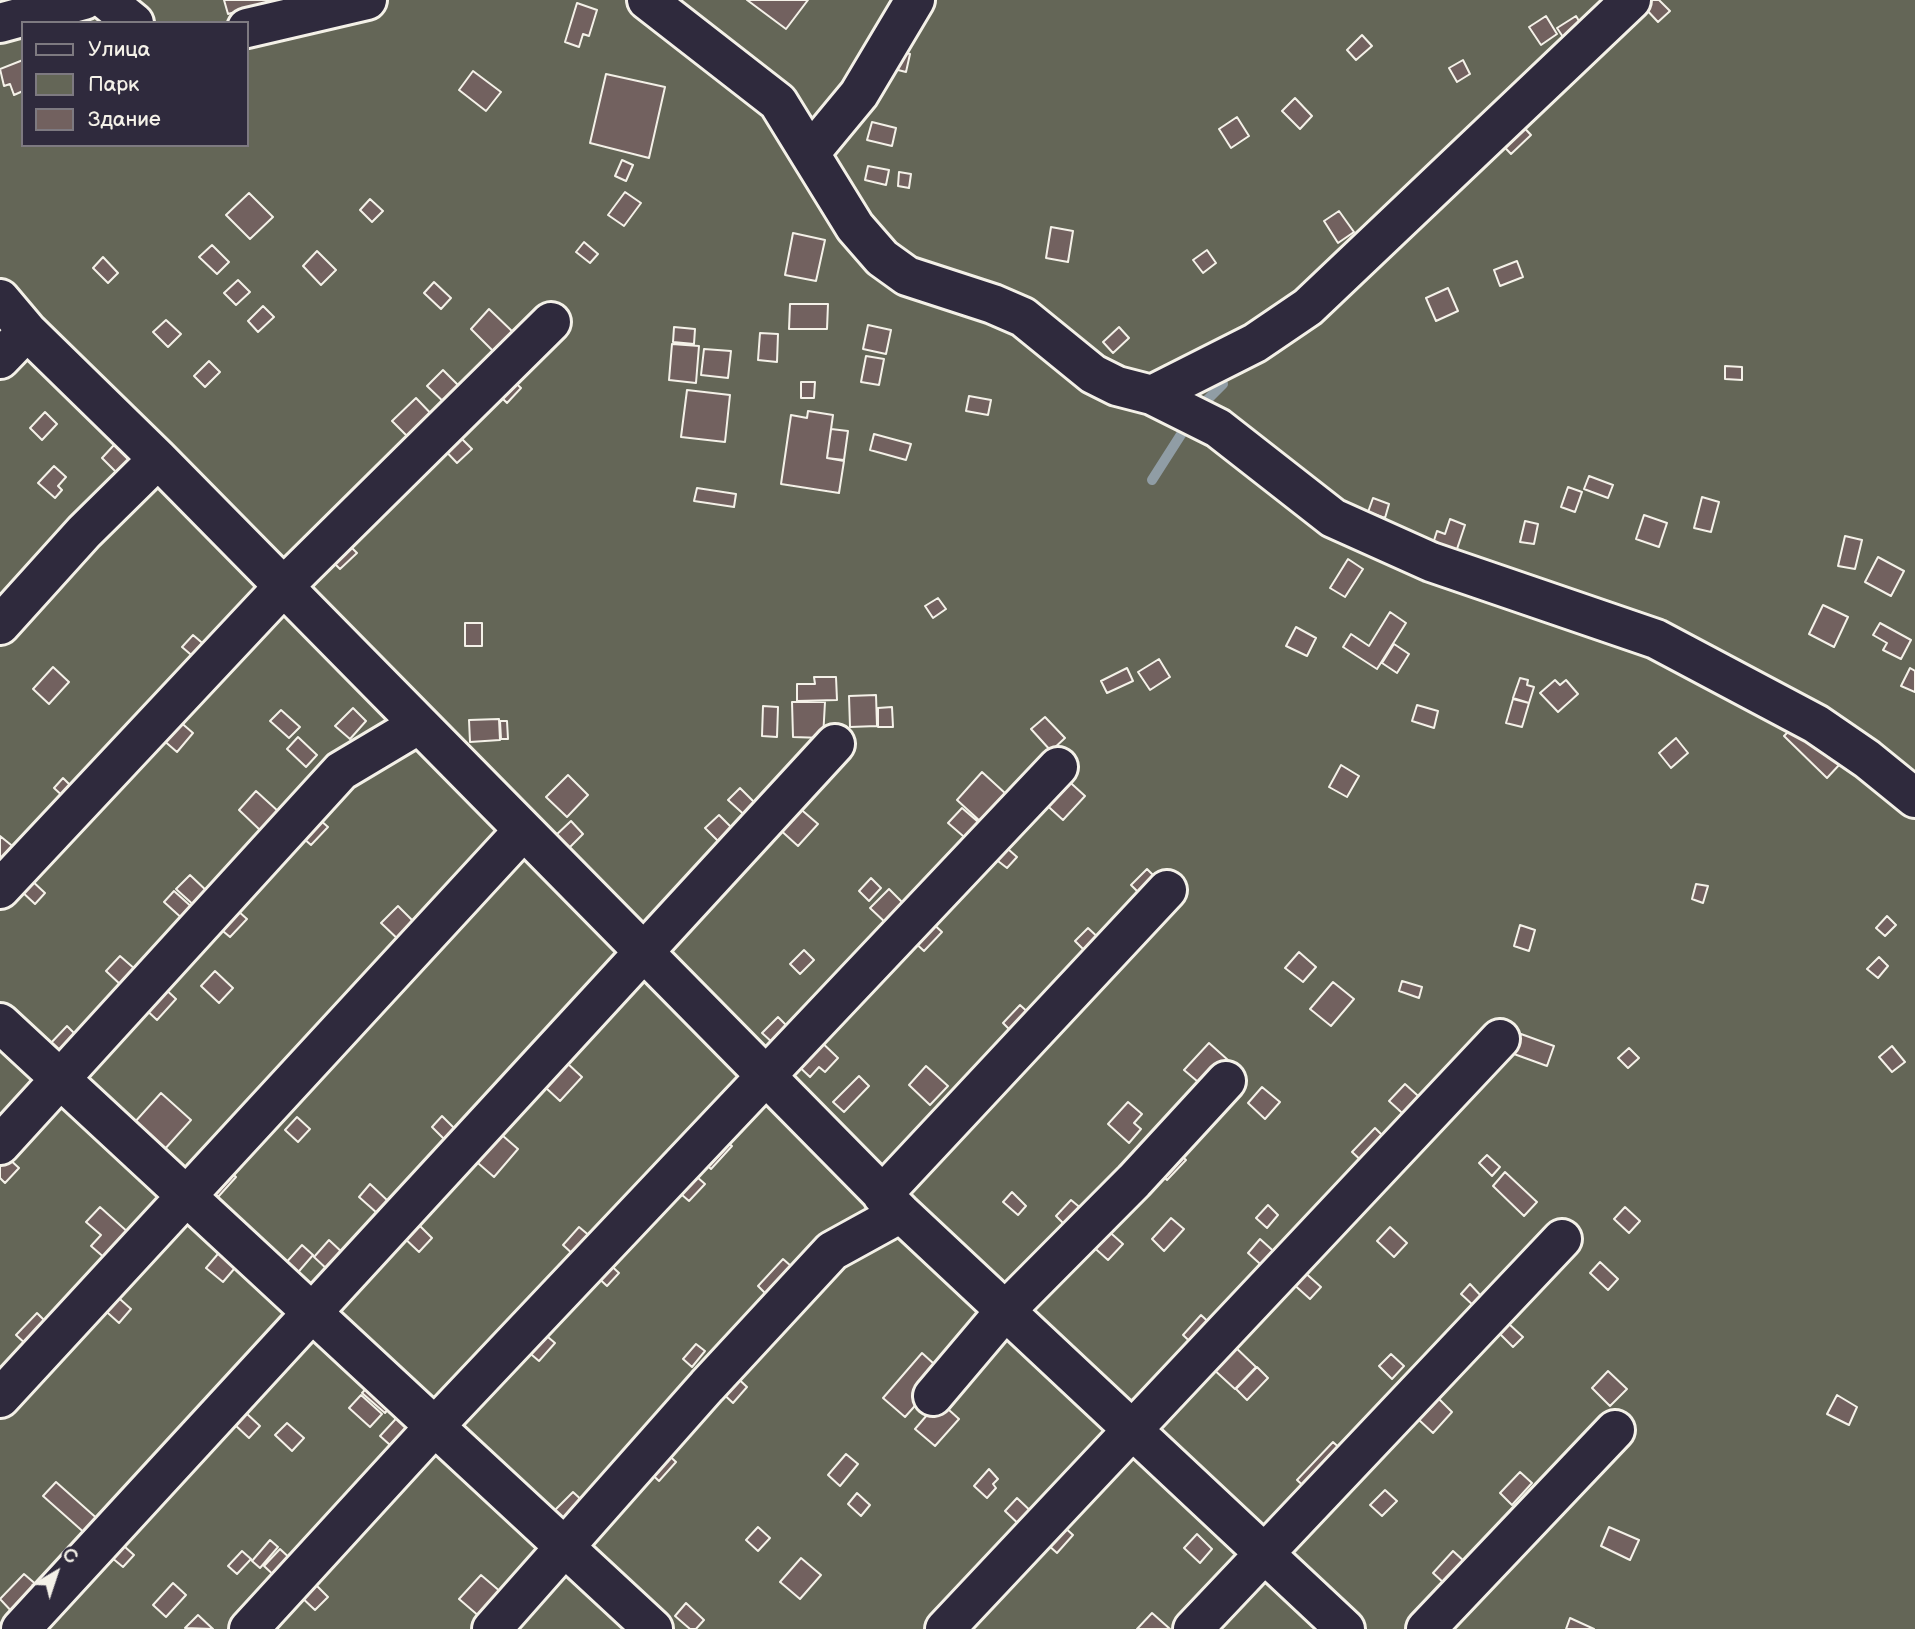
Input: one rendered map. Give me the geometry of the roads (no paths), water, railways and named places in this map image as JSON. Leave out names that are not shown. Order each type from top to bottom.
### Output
[{"type":"street","points":[[0,23],[84,0]]},
{"type":"street","points":[[106,0],[132,21]]},
{"type":"street","points":[[248,28],[367,0]]},
{"type":"street","points":[[647,0],[778,102],[855,227],[882,258],[907,276],[993,304],[1023,317],[1093,374],[1118,386],[1163,400],[1218,428],[1333,518],[1431,562],[1656,639],[1816,724],[1867,759],[1915,798]]},
{"type":"street","points":[[811,152],[859,94],[915,0]]},
{"type":"street","points":[[1163,400],[1308,307],[1630,0]]},
{"type":"street","points":[[0,299],[27,331],[158,459],[522,832],[644,952],[891,1204],[1345,1629]]},
{"type":"street","points":[[0,889],[283,587],[551,322]]},
{"type":"street","points":[[0,359],[27,331]]},
{"type":"street","points":[[0,625],[84,532],[158,459]]},
{"type":"street","points":[[0,1145],[341,771],[418,725]]},
{"type":"street","points":[[21,1629],[835,744]]},
{"type":"street","points":[[249,1629],[435,1426],[1058,767]]},
{"type":"street","points":[[0,1398],[522,832]]},
{"type":"street","points":[[492,1629],[565,1549],[611,1493],[832,1251],[891,1204],[1167,890]]},
{"type":"street","points":[[0,1023],[653,1629]]},
{"type":"street","points":[[945,1629],[1500,1039]]},
{"type":"street","points":[[933,1396],[1004,1312],[1134,1181],[1226,1081]]},
{"type":"street","points":[[1193,1629],[1562,1239]]},
{"type":"street","points":[[1426,1629],[1615,1430]]},
{"type":"waterway","points":[[1198,409],[1223,384]]},
{"type":"waterway","points":[[1152,480],[1189,422]]}]
